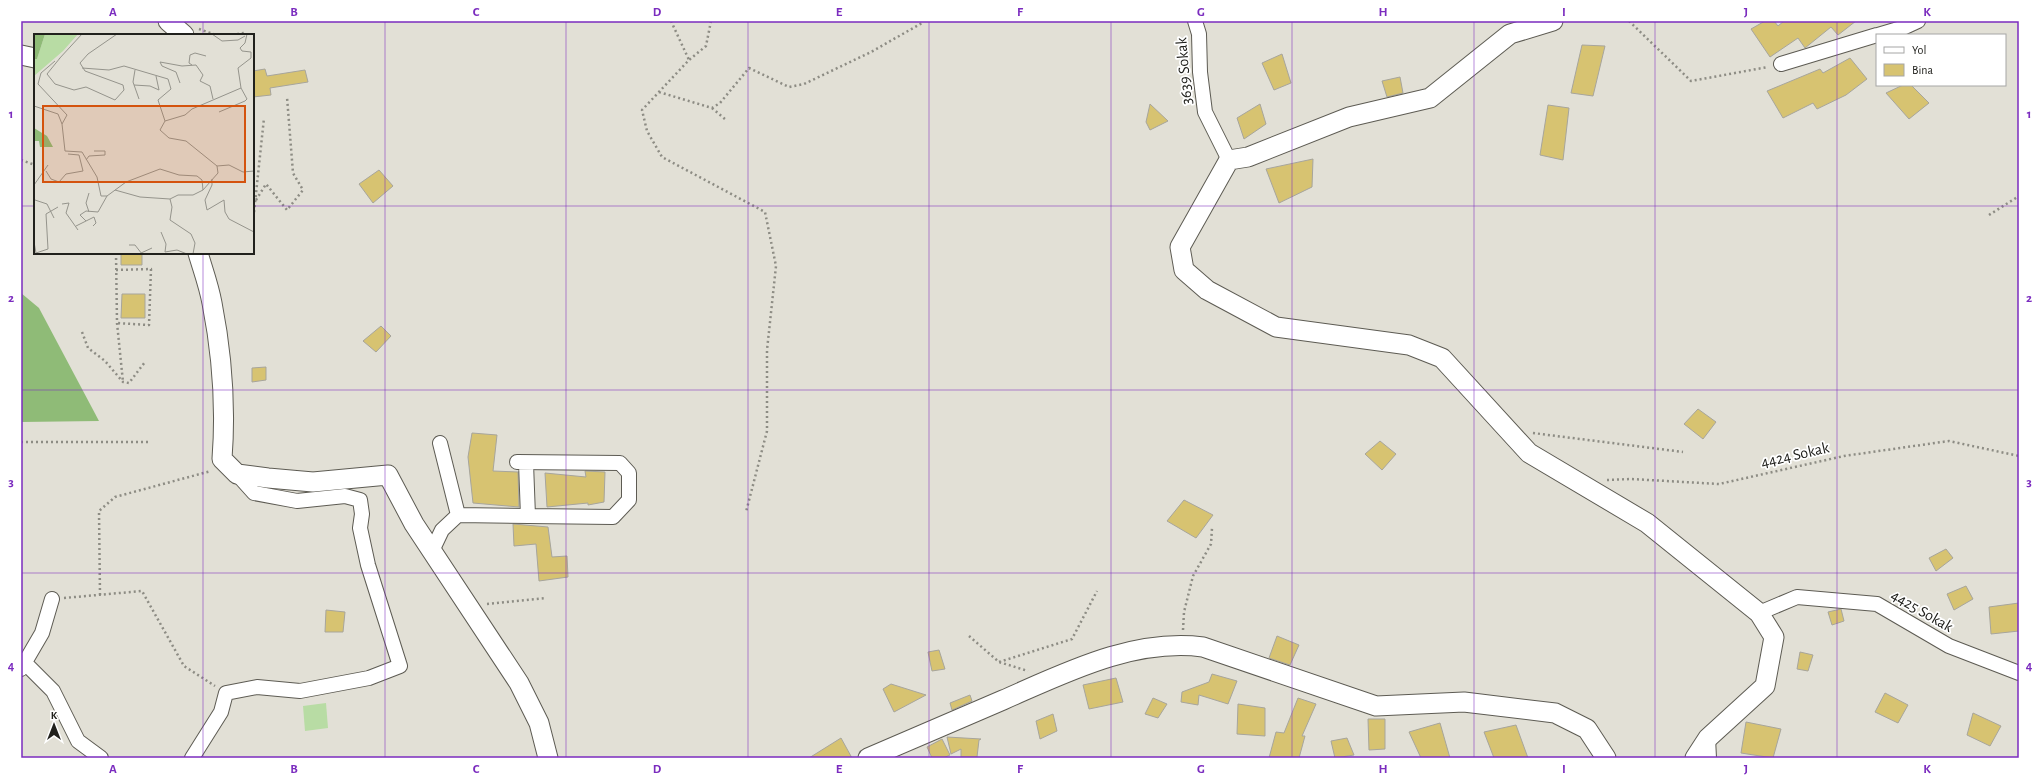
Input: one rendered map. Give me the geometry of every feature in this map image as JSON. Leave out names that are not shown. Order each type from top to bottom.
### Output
[{"type":"street","points":[[168,21],[183,34]]},
{"type":"street","name":"3639 Sokak","points":[[1195,21],[1199,34],[1200,72],[1205,112],[1229,160]]},
{"type":"street","points":[[1553,21],[1510,34],[1430,98],[1349,117],[1248,157],[1229,160],[1180,247],[1184,270],[1207,290],[1276,327],[1409,345],[1442,358],[1529,453],[1647,523],[1759,613],[1774,637],[1765,686],[1708,738],[1695,758]]},
{"type":"street","points":[[1881,34],[1918,21]]},
{"type":"street","points":[[1781,64],[1876,36]]},
{"type":"street","points":[[21,55],[34,58]]},
{"type":"street","points":[[192,758],[221,712],[226,694],[257,687],[300,691],[369,678],[400,666],[368,565],[360,528],[362,514],[360,500],[345,496],[297,501],[254,493],[222,458],[224,436],[222,372],[213,310],[198,254]]},
{"type":"street","points":[[440,443],[458,515]]},
{"type":"street","points":[[432,550],[442,530],[458,515],[528,516],[613,517],[629,500],[629,473],[620,463],[521,463],[528,516]]},
{"type":"street","points":[[233,470],[313,482],[388,475],[414,524],[519,683],[539,723],[548,758]]},
{"type":"street","name":"4425 Sokak","points":[[1759,613],[1798,597],[1877,604],[1949,646],[2019,673]]},
{"type":"street","points":[[52,600],[42,633],[23,666],[53,692],[78,741],[102,758]]},
{"type":"street","points":[[868,758],[1053,679],[1115,655],[1183,644],[1203,647],[1376,706],[1464,702],[1555,713],[1587,729],[1606,758]]},
{"type":"street","points":[[1708,738],[1709,758]]},
{"type":"path","points":[[671,21],[689,60]]},
{"type":"path","points":[[711,21],[706,46],[689,60],[642,110],[647,131],[662,157],[765,212],[776,266],[767,350],[767,431],[746,512]]},
{"type":"path","points":[[712,108],[720,103],[749,68],[789,87],[804,84],[900,36],[922,23],[922,21]]},
{"type":"path","points":[[1629,21],[1691,81],[1781,64]]},
{"type":"path","points":[[238,34],[244,33]]},
{"type":"path","points":[[659,92],[712,108],[726,120]]},
{"type":"path","points":[[256,200],[266,184],[287,210],[303,190],[293,173],[287,97]]},
{"type":"path","points":[[254,215],[264,118]]},
{"type":"path","points":[[21,160],[34,165]]},
{"type":"path","points":[[1989,216],[2019,196]]},
{"type":"path","points":[[116,254],[117,323],[123,382]]},
{"type":"path","points":[[116,270],[152,269],[149,324],[117,323]]},
{"type":"path","points":[[82,332],[88,348],[105,361],[123,382],[129,383],[145,362]]},
{"type":"path","points":[[1508,430],[1683,452]]},
{"type":"path","name":"4424 Sokak","points":[[1603,480],[1631,479],[1719,484],[1844,456],[1949,441],[2019,456]]},
{"type":"path","points":[[21,442],[148,442]]},
{"type":"path","points":[[100,595],[99,511],[116,497],[233,470]]},
{"type":"path","points":[[1183,644],[1184,612],[1192,576],[1211,544],[1212,528]]},
{"type":"path","points":[[52,600],[142,591],[184,666],[226,694]]},
{"type":"path","points":[[999,662],[1072,639],[1097,591]]},
{"type":"path","points":[[468,606],[546,598]]},
{"type":"path","points":[[969,636],[999,662],[1053,679]]},
{"type":"green space","points":[[21,293],[39,308],[99,421],[21,422]]},
{"type":"green space","points":[[326,703],[328,728],[305,731],[303,706]]},
{"type":"building","points":[[1765,21],[1774,21],[1778,26],[1784,21],[1856,21],[1838,35],[1831,27],[1805,48],[1798,38],[1770,57],[1751,29]]},
{"type":"building","points":[[1582,45],[1605,46],[1593,96],[1571,93]]},
{"type":"building","points":[[1282,54],[1291,83],[1274,90],[1262,63]]},
{"type":"building","points":[[1850,58],[1867,79],[1846,95],[1817,109],[1813,103],[1783,118],[1767,91],[1820,69],[1823,73]]},
{"type":"building","points":[[265,69],[267,76],[305,70],[308,82],[270,88],[271,95],[254,97],[254,71]]},
{"type":"building","points":[[1400,77],[1403,93],[1387,97],[1382,81]]},
{"type":"building","points":[[1901,86],[1912,86],[1929,103],[1909,119],[1886,93]]},
{"type":"building","points":[[1150,104],[1168,121],[1150,130],[1146,122]]},
{"type":"building","points":[[1260,104],[1266,124],[1244,139],[1237,118]]},
{"type":"building","points":[[1548,105],[1569,108],[1563,160],[1540,155]]},
{"type":"building","points":[[1313,159],[1312,187],[1279,203],[1266,169]]},
{"type":"building","points":[[379,170],[393,186],[373,203],[359,184]]},
{"type":"building","points":[[121,254],[142,254],[142,265],[121,265]]},
{"type":"building","points":[[122,294],[145,294],[145,318],[121,318]]},
{"type":"building","points":[[381,326],[391,336],[376,352],[363,341]]},
{"type":"building","points":[[266,367],[266,380],[252,382],[252,368]]},
{"type":"building","points":[[1698,409],[1716,422],[1703,439],[1684,424]]},
{"type":"building","points":[[472,433],[497,435],[493,471],[518,472],[519,507],[473,503],[468,457]]},
{"type":"building","points":[[1380,441],[1396,454],[1382,470],[1365,454]]},
{"type":"building","points":[[585,471],[605,472],[604,502],[588,505],[588,503],[547,507],[545,473],[586,477]]},
{"type":"building","points":[[1184,500],[1213,515],[1196,538],[1167,521]]},
{"type":"building","points":[[513,524],[548,527],[552,557],[567,556],[568,577],[539,581],[536,544],[514,546]]},
{"type":"building","points":[[1946,549],[1953,558],[1936,571],[1929,558]]},
{"type":"building","points":[[1966,586],[1973,599],[1954,610],[1947,594]]},
{"type":"building","points":[[2019,603],[2019,631],[1991,634],[1989,607]]},
{"type":"building","points":[[1841,609],[1844,621],[1832,625],[1828,612]]},
{"type":"building","points":[[326,610],[345,612],[343,632],[325,632]]},
{"type":"building","points":[[1277,636],[1299,645],[1290,665],[1269,658]]},
{"type":"building","points":[[939,650],[945,669],[932,671],[928,652]]},
{"type":"building","points":[[1800,652],[1813,655],[1808,671],[1797,669]]},
{"type":"building","points":[[1212,674],[1237,681],[1228,704],[1199,695],[1198,705],[1181,702],[1182,692],[1209,682]]},
{"type":"building","points":[[1116,678],[1123,702],[1089,709],[1083,685]]},
{"type":"building","points":[[891,684],[926,695],[894,712],[883,689]]},
{"type":"building","points":[[1885,693],[1908,705],[1898,723],[1875,712]]},
{"type":"building","points":[[970,695],[972,701],[952,710],[950,703]]},
{"type":"building","points":[[1153,698],[1167,704],[1158,718],[1145,714]]},
{"type":"building","points":[[1298,698],[1316,704],[1302,736],[1305,736],[1299,758],[1269,758],[1276,732],[1284,733]]},
{"type":"building","points":[[1238,704],[1265,708],[1265,736],[1237,734]]},
{"type":"building","points":[[1973,713],[2001,726],[1990,746],[1967,735]]},
{"type":"building","points":[[1053,714],[1057,731],[1040,739],[1036,721]]},
{"type":"building","points":[[1368,719],[1385,719],[1385,749],[1369,750]]},
{"type":"building","points":[[1746,722],[1781,729],[1773,758],[1741,753]]},
{"type":"building","points":[[1440,723],[1450,758],[1421,758],[1409,732]]},
{"type":"building","points":[[1516,725],[1528,758],[1494,758],[1484,732]]},
{"type":"building","points":[[947,737],[981,739],[979,740],[977,757],[961,757],[961,749],[951,754]]},
{"type":"building","points":[[841,738],[852,758],[809,758]]},
{"type":"building","points":[[1347,738],[1354,755],[1335,758],[1331,741]]},
{"type":"building","points":[[942,739],[950,755],[943,758],[932,758],[927,747]]}]
